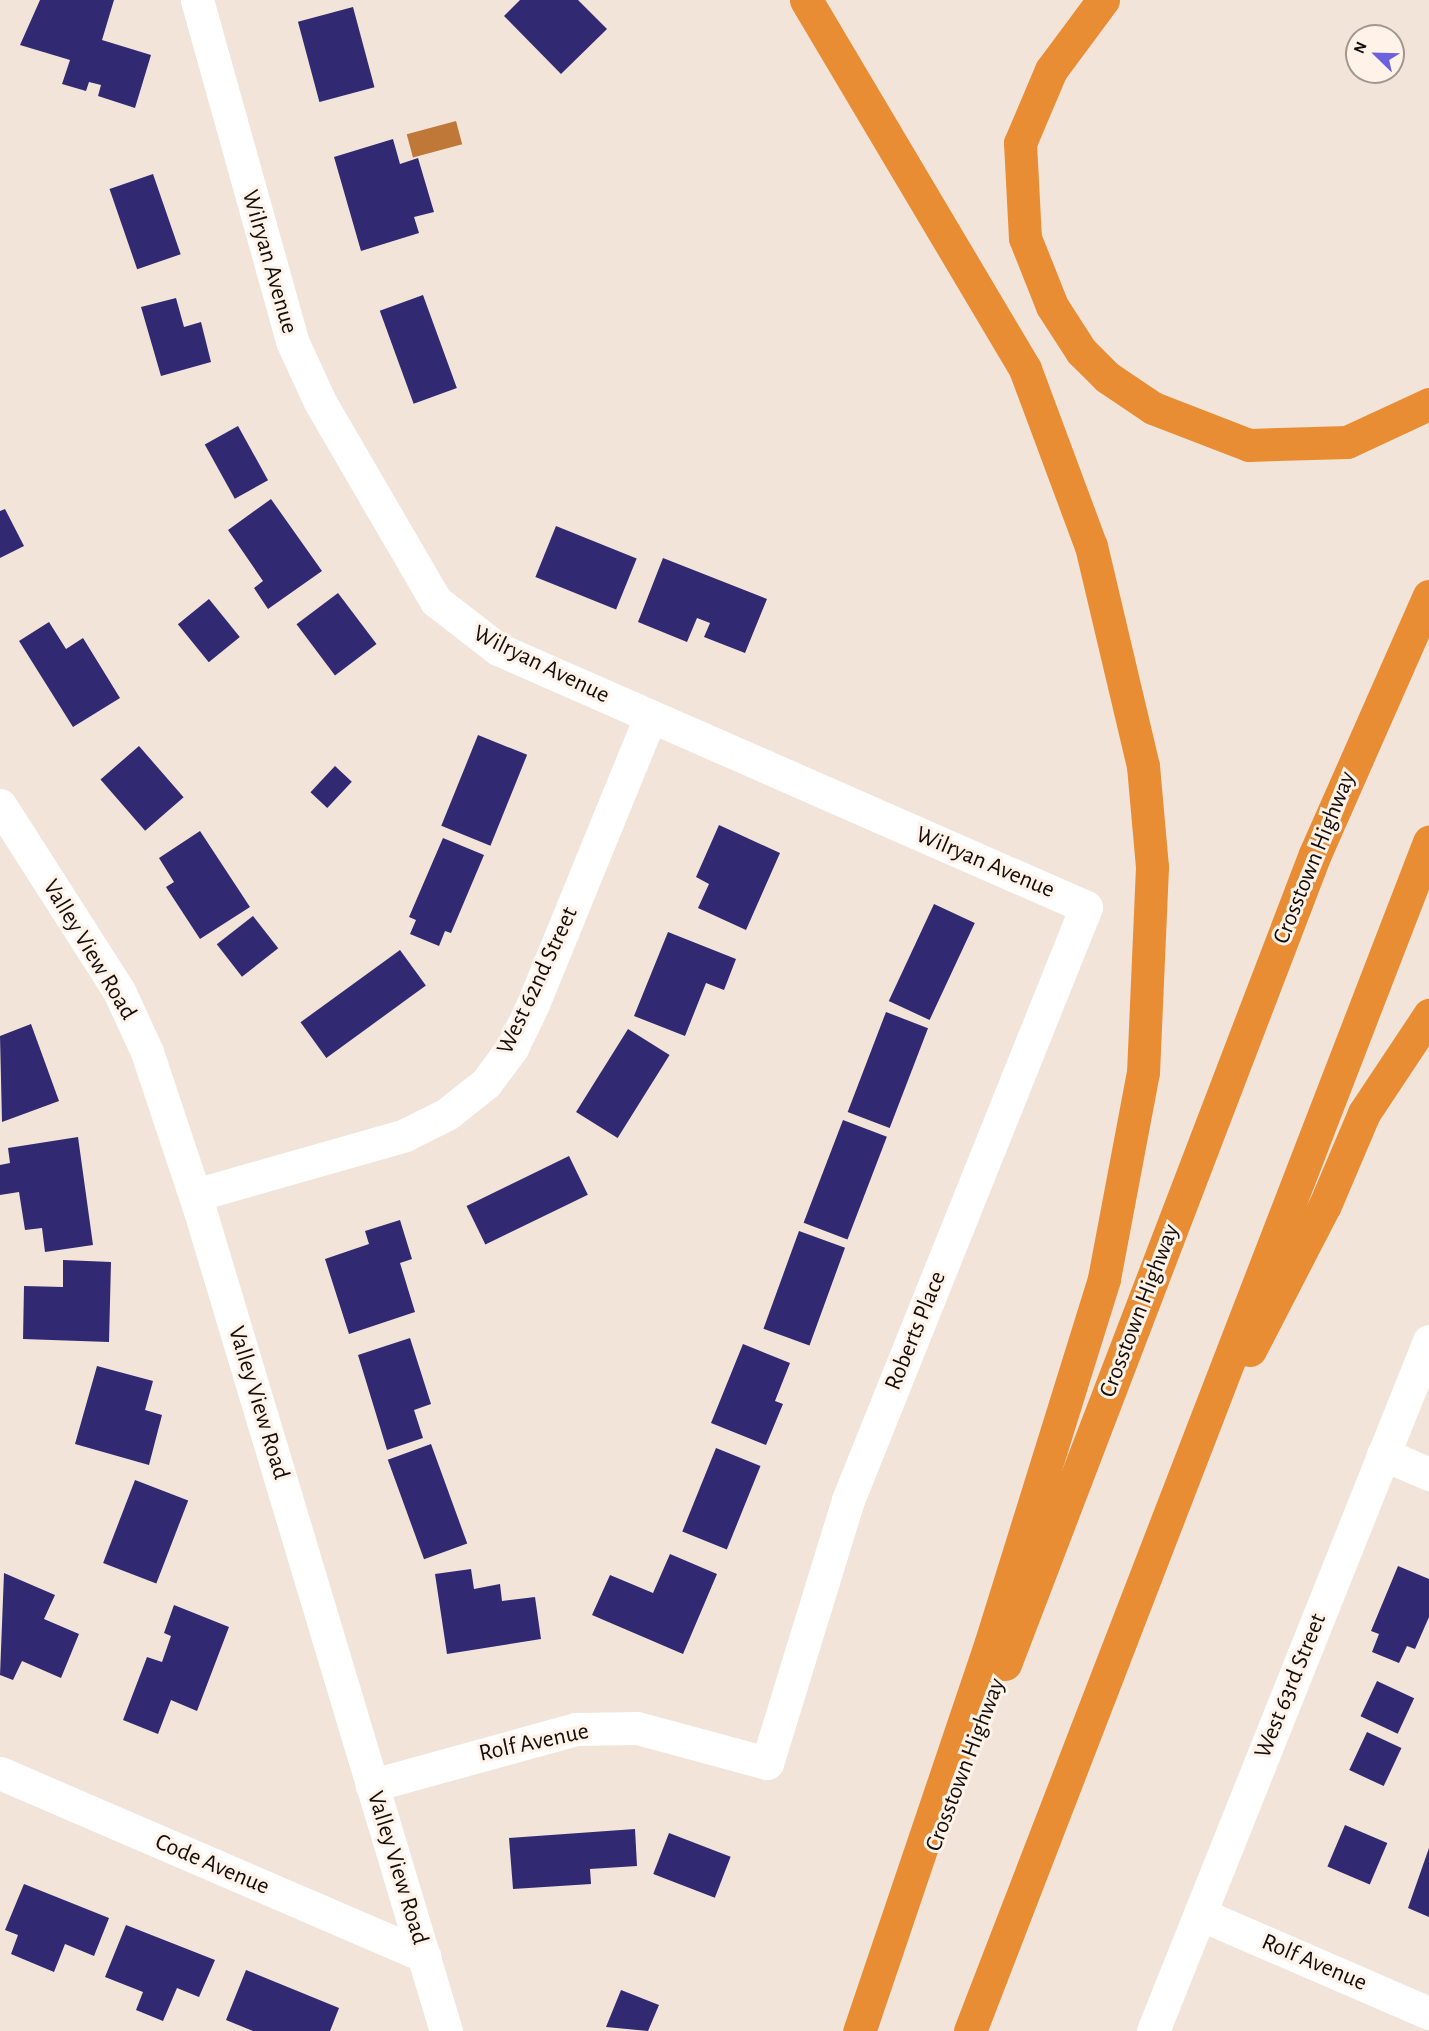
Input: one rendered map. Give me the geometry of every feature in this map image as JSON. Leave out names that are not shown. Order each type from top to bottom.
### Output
[{"type":"highway","points":[[806,0],[1025,369],[1091,546],[1143,766],[1152,867],[1143,1072],[1104,1279],[991,1642],[861,2031]]},
{"type":"highway","points":[[1103,0],[1051,70],[1020,142],[1024,238],[1048,297],[1081,351],[1107,377],[1154,408],[1249,445],[1347,442],[1429,404]]},
{"type":"highway","name":"Crosstown Highway","points":[[861,2031],[1315,854],[1429,596]]},
{"type":"highway","points":[[970,2031],[1429,842]]},
{"type":"highway","points":[[1174,1498],[1325,1205],[1364,1113],[1429,1015]]},
{"type":"street","name":"Wilryan Avenue","points":[[197,0],[292,341],[320,402],[436,601],[498,649],[650,718],[1086,907]]},
{"type":"street","name":"West 62nd Street","points":[[195,1195],[405,1136],[447,1114],[486,1083],[512,1048],[533,1004],[650,718]]},
{"type":"street","name":"Valley View Road","points":[[0,805],[119,991],[147,1052],[195,1195],[446,2031]]},
{"type":"street","name":"Roberts Place","points":[[767,1763],[848,1500],[1086,907]]},
{"type":"street","name":"West 63rd Street","points":[[1153,2031],[1429,1341]]},
{"type":"street","points":[[1383,1454],[1429,1474]]},
{"type":"street","name":"Rolf Avenue","points":[[372,1785],[576,1729],[637,1728],[767,1763]]},
{"type":"street","name":"Code Avenue","points":[[0,1773],[424,1956]]},
{"type":"street","name":"Rolf Avenue","points":[[1200,1914],[1429,2013]]},
{"type":"shaded area","points":[[456,121],[462,144],[413,157],[407,134]]},
{"type":"building","points":[[40,0],[114,0],[102,40],[151,55],[135,108],[98,96],[101,85],[89,82],[86,91],[62,84],[70,60],[20,45]]},
{"type":"building","points":[[520,0],[578,0],[607,29],[561,74],[504,16]]},
{"type":"building","points":[[353,7],[374,87],[319,102],[298,22]]},
{"type":"building","points":[[393,139],[400,164],[418,158],[434,212],[414,217],[419,233],[361,251],[334,157]]},
{"type":"building","points":[[153,174],[181,254],[137,269],[110,189]]},
{"type":"building","points":[[423,295],[457,388],[414,404],[380,311]]},
{"type":"building","points":[[176,298],[184,327],[201,322],[211,362],[161,376],[141,307]]},
{"type":"building","points":[[238,426],[268,480],[235,499],[205,444]]},
{"type":"building","points":[[271,499],[322,571],[268,609],[254,588],[263,581],[228,530]]},
{"type":"building","points":[[5,509],[24,546],[0,558],[0,511]]},
{"type":"building","points":[[556,526],[637,559],[616,610],[535,577]]},
{"type":"building","points":[[663,558],[767,599],[745,653],[704,637],[710,623],[697,618],[687,642],[638,622]]},
{"type":"building","points":[[338,593],[377,644],[335,675],[296,624]]},
{"type":"building","points":[[209,599],[240,637],[209,662],[178,624]]},
{"type":"building","points":[[49,622],[66,649],[83,638],[120,698],[73,727],[19,641]]},
{"type":"building","points":[[478,735],[527,755],[490,846],[441,826]]},
{"type":"building","points":[[139,746],[184,797],[145,831],[101,779]]},
{"type":"building","points":[[335,766],[352,782],[327,808],[310,792]]},
{"type":"building","points":[[719,825],[780,853],[746,930],[698,908],[709,884],[696,877]]},
{"type":"building","points":[[200,831],[250,907],[200,939],[166,887],[174,882],[159,858]]},
{"type":"building","points":[[443,838],[484,855],[451,933],[445,931],[439,946],[410,934],[416,920],[409,917]]},
{"type":"building","points":[[934,904],[975,923],[930,1020],[889,1001]]},
{"type":"building","points":[[253,916],[278,948],[242,977],[217,944]]},
{"type":"building","points":[[668,932],[736,959],[724,990],[706,983],[685,1036],[634,1016]]},
{"type":"building","points":[[400,950],[426,986],[326,1058],[300,1022]]},
{"type":"building","points":[[886,1012],[928,1028],[890,1128],[848,1112]]},
{"type":"building","points":[[31,1024],[59,1101],[2,1122],[0,1036]]},
{"type":"building","points":[[628,1029],[670,1055],[618,1138],[576,1112]]},
{"type":"building","points":[[843,1120],[887,1137],[847,1240],[804,1223]]},
{"type":"building","points":[[78,1137],[93,1245],[45,1252],[42,1228],[25,1230],[19,1192],[0,1195],[0,1165],[10,1163],[8,1148]]},
{"type":"building","points":[[569,1156],[588,1195],[485,1245],[467,1206]]},
{"type":"building","points":[[400,1220],[412,1259],[400,1263],[415,1312],[349,1334],[325,1259],[369,1244],[365,1231]]},
{"type":"building","points":[[799,1231],[845,1248],[809,1345],[763,1329]]},
{"type":"building","points":[[63,1260],[111,1262],[109,1342],[23,1339],[24,1286],[63,1287]]},
{"type":"building","points":[[410,1338],[431,1404],[414,1410],[423,1438],[387,1450],[358,1355]]},
{"type":"building","points":[[743,1344],[790,1363],[775,1401],[783,1404],[766,1445],[711,1423]]},
{"type":"building","points":[[97,1366],[153,1381],[145,1410],[162,1415],[149,1465],[75,1444]]},
{"type":"building","points":[[431,1444],[467,1544],[424,1559],[388,1460]]},
{"type":"building","points":[[716,1448],[761,1466],[727,1549],[682,1531]]},
{"type":"building","points":[[135,1480],[188,1500],[156,1584],[103,1563]]},
{"type":"building","points":[[670,1554],[717,1574],[683,1654],[592,1615],[610,1575],[653,1593]]},
{"type":"building","points":[[1398,1566],[1429,1579],[1429,1617],[1415,1649],[1407,1646],[1399,1663],[1372,1652],[1379,1634],[1371,1631]]},
{"type":"building","points":[[471,1569],[474,1589],[500,1584],[502,1601],[535,1597],[541,1639],[447,1654],[435,1574]]},
{"type":"building","points":[[4,1573],[55,1595],[44,1619],[79,1634],[61,1678],[22,1661],[13,1680],[0,1675]]},
{"type":"building","points":[[174,1605],[229,1627],[197,1711],[171,1700],[158,1734],[123,1720],[147,1657],[162,1662],[171,1636],[164,1633]]},
{"type":"building","points":[[1377,1681],[1414,1698],[1398,1734],[1361,1716]]},
{"type":"building","points":[[1367,1732],[1401,1748],[1384,1786],[1349,1770]]},
{"type":"building","points":[[1345,1825],[1387,1843],[1370,1884],[1327,1866]]},
{"type":"building","points":[[635,1829],[637,1866],[590,1869],[591,1884],[513,1889],[509,1838]]},
{"type":"building","points":[[669,1833],[731,1857],[715,1898],[653,1874]]},
{"type":"building","points":[[1429,1848],[1429,1917],[1408,1908]]},
{"type":"building","points":[[24,1884],[109,1918],[94,1956],[65,1944],[54,1972],[11,1954],[18,1935],[5,1930]]},
{"type":"building","points":[[126,1925],[215,1960],[199,1997],[177,1988],[163,2021],[136,2010],[143,1992],[105,1977]]},
{"type":"building","points":[[246,1970],[339,2008],[330,2031],[253,2031],[226,2020]]},
{"type":"building","points":[[621,1990],[659,2005],[648,2031],[606,2027]]}]
